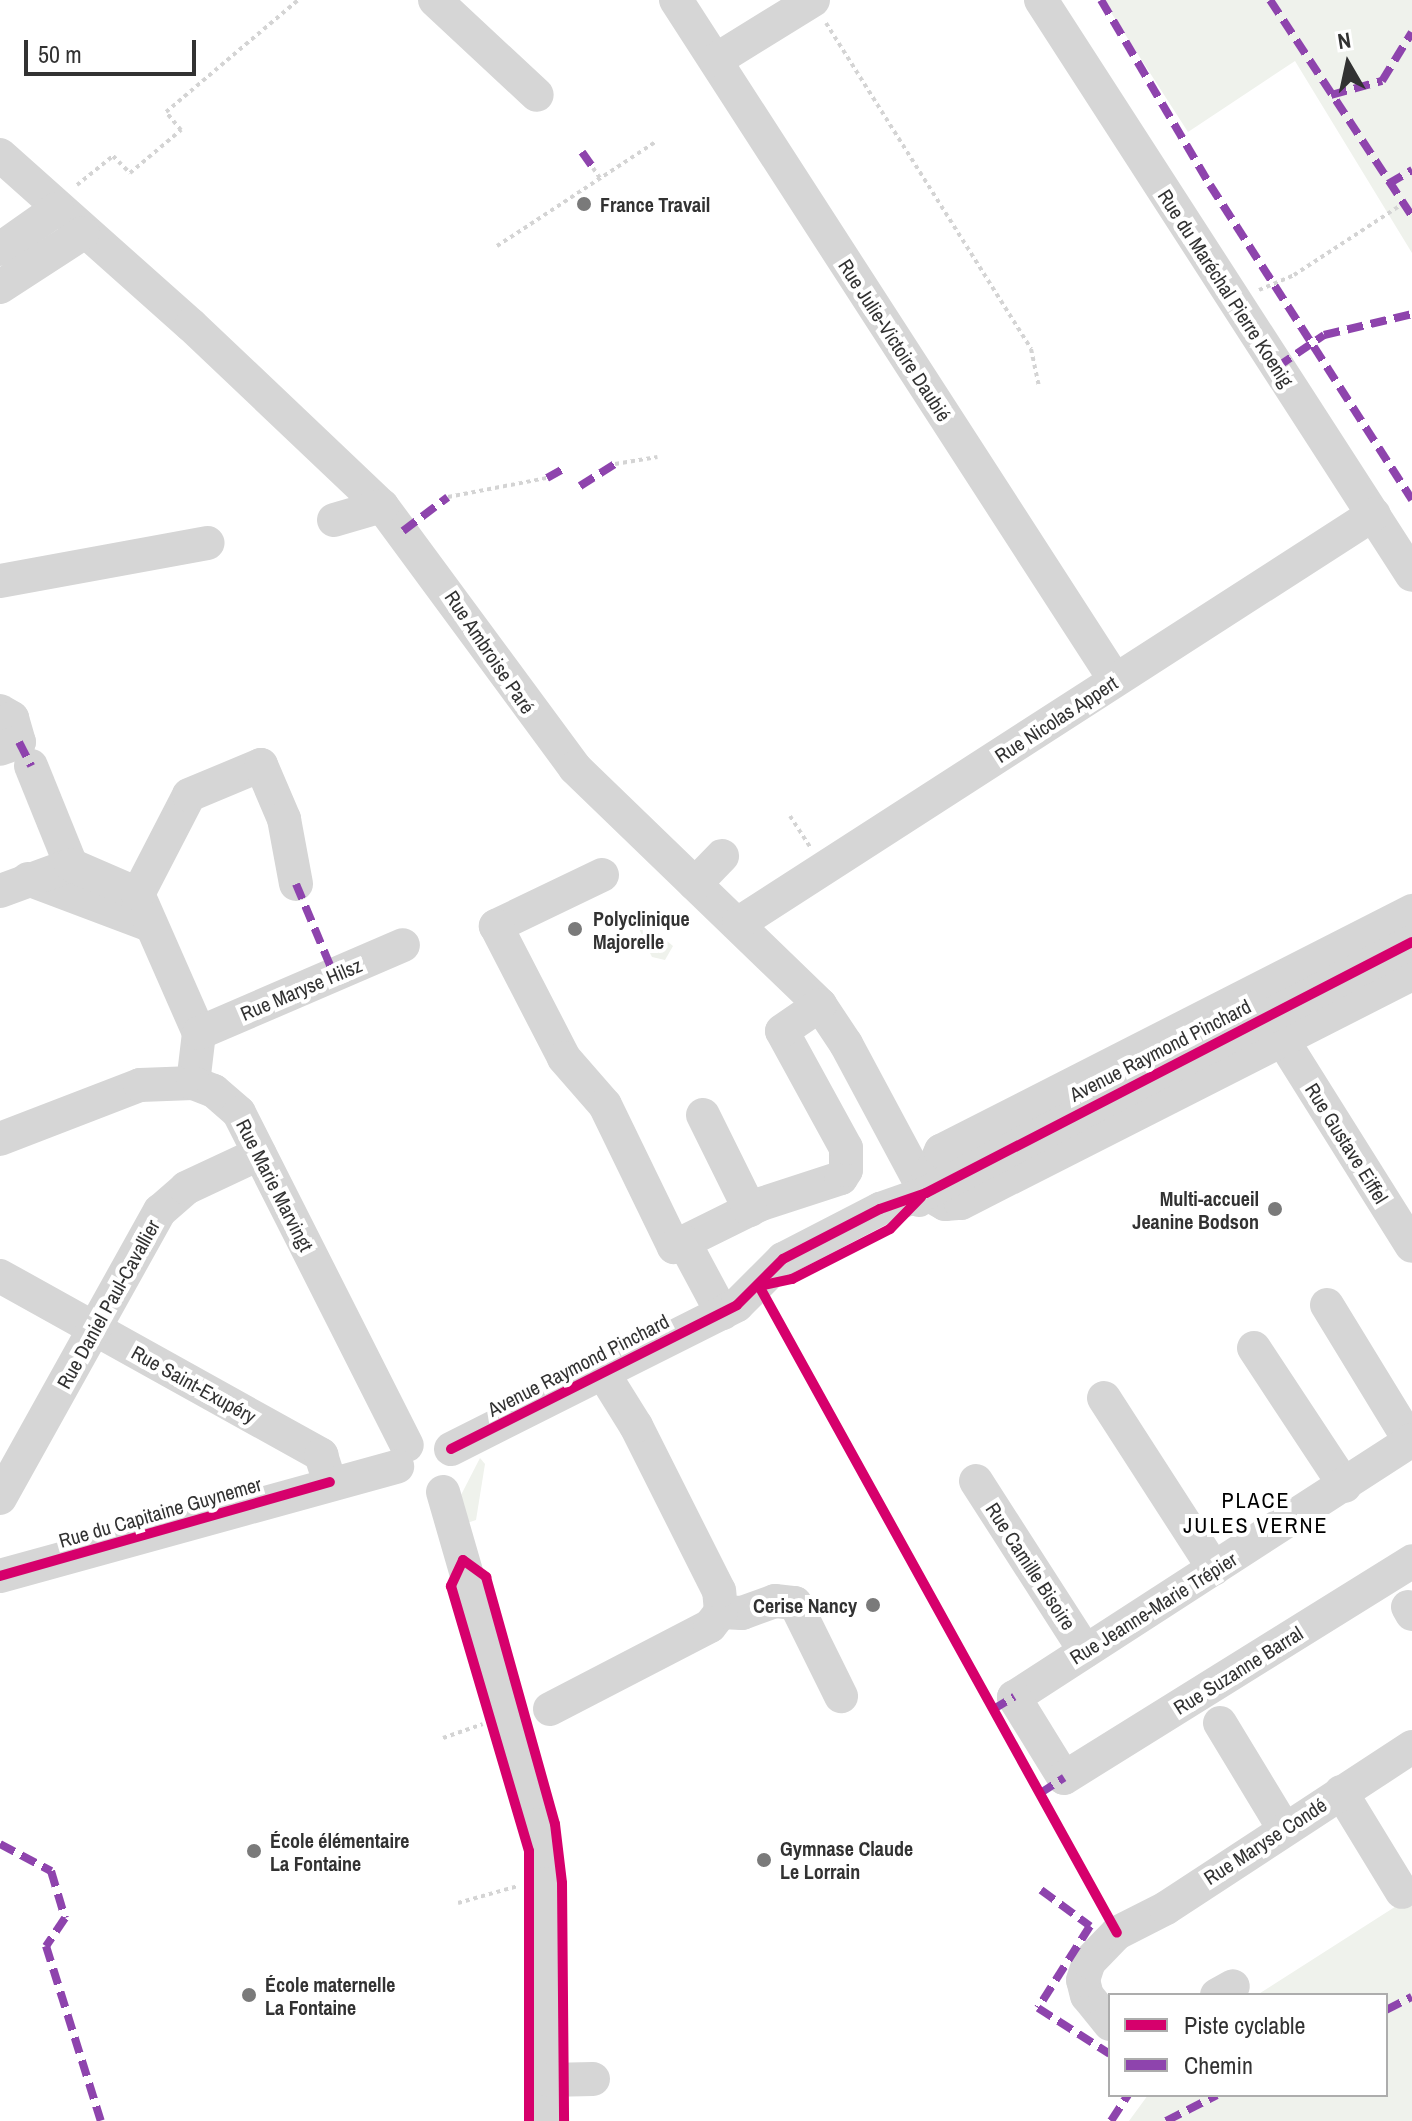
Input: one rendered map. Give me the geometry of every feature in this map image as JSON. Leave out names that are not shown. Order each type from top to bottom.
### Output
[{"type":"street","points":[[435,0],[537,95]]},
{"type":"street","name":"Rue Julie-Victoire Daubié","points":[[676,0],[1115,680]]},
{"type":"street","points":[[716,60],[813,0]]},
{"type":"street","name":"Rue du Maréchal Pierre Koenig","points":[[1041,0],[1412,575]]},
{"type":"street","name":"Rue Ambroise Paré","points":[[0,155],[67,197],[83,233],[191,325],[382,506],[575,768],[739,923],[820,1005],[926,1193]]},
{"type":"street","points":[[0,249],[67,197]]},
{"type":"street","points":[[0,287],[83,233]]},
{"type":"street","points":[[334,520],[382,506]]},
{"type":"street","name":"Rue Nicolas Appert","points":[[739,923],[1374,514]]},
{"type":"street","points":[[0,581],[208,543]]},
{"type":"street","points":[[0,711],[12,718],[19,742],[0,749]]},
{"type":"street","points":[[142,909],[189,795],[261,765],[284,819],[296,884]]},
{"type":"street","points":[[0,1139],[140,1085],[193,1083],[199,1033],[142,909],[71,865],[31,766]]},
{"type":"street","points":[[695,884],[722,856]]},
{"type":"street","points":[[14,885],[71,865]]},
{"type":"street","points":[[602,875],[496,926],[564,1058],[605,1105],[674,1247],[750,1210],[841,1178],[846,1170],[846,1148],[782,1031],[820,1005]]},
{"type":"street","points":[[14,885],[142,909]]},
{"type":"street","name":"Avenue Raymond Pinchard","points":[[926,1193],[933,1159],[941,1151],[1412,911]]},
{"type":"street","name":"Avenue Raymond Pinchard","points":[[451,1449],[722,1313],[759,1286],[783,1259],[880,1209],[926,1193],[1412,942]]},
{"type":"street","name":"Rue Maryse Hilsz","points":[[199,1033],[403,945]]},
{"type":"street","points":[[926,1193],[945,1204],[961,1203],[1412,974]]},
{"type":"street","name":"Rue Gustave Eiffel","points":[[1282,1039],[1412,1246]]},
{"type":"street","name":"Rue Marie Marvingt","points":[[193,1083],[214,1091],[239,1113],[402,1456]]},
{"type":"street","points":[[703,1115],[750,1210]]},
{"type":"street","name":"Rue Daniel Paul-Cavallier","points":[[0,1498],[173,1196],[259,1154]]},
{"type":"street","points":[[684,1242],[722,1313]]},
{"type":"street","name":"Rue Saint-Exupéry","points":[[0,1276],[321,1455],[330,1482]]},
{"type":"street","points":[[1327,1305],[1411,1440]]},
{"type":"street","points":[[1254,1348],[1345,1486]]},
{"type":"street","points":[[603,1373],[636,1426],[712,1578],[721,1612]]},
{"type":"street","points":[[1104,1398],[1214,1569]]},
{"type":"street","points":[[425,1437],[451,1449],[456,1474],[443,1492],[425,1497],[411,1493],[402,1456],[425,1437]]},
{"type":"street","name":"Rue Jeanne-Marie Trépier","points":[[1014,1697],[1345,1486],[1411,1440]]},
{"type":"street","name":"Rue du Capitaine Guynemer","points":[[0,1576],[330,1482],[402,1456]]},
{"type":"street","name":"Rue Camille Bisoire","points":[[976,1481],[1085,1651]]},
{"type":"street","points":[[443,1492],[539,1825],[546,1884],[548,2080],[543,2121]]},
{"type":"street","name":"Rue Suzanne Barral","points":[[1014,1697],[1064,1778],[1412,1561]]},
{"type":"street","points":[[721,1612],[742,1613],[775,1601],[795,1603],[841,1696]]},
{"type":"street","points":[[550,1709],[710,1626],[721,1612]]},
{"type":"street","points":[[1220,1723],[1283,1827]]},
{"type":"street","name":"Rue Maryse Condé","points":[[1108,2022],[1087,1996],[1083,1980],[1089,1962],[1117,1933],[1166,1908],[1283,1827],[1412,1747]]},
{"type":"street","points":[[1341,1792],[1402,1892]]},
{"type":"street","points":[[548,2080],[593,2079]]},
{"type":"path","points":[[67,197],[113,156],[130,173],[181,130],[166,112],[298,0]]},
{"type":"path","points":[[813,0],[1031,349],[1039,386]]},
{"type":"path","points":[[497,246],[578,196],[657,141]]},
{"type":"path","points":[[593,168],[600,178]]},
{"type":"path","points":[[1256,292],[1272,282],[1294,275],[1401,205]]},
{"type":"path","points":[[615,464],[657,457]]},
{"type":"path","points":[[448,497],[547,478]]},
{"type":"path","points":[[790,816],[806,840]]},
{"type":"path","points":[[486,1707],[495,1729]]},
{"type":"path","points":[[443,1738],[480,1725]]},
{"type":"path","points":[[529,1873],[530,1899]]},
{"type":"path","points":[[458,1903],[513,1887]]},
{"type":"shaded area","points":[[1103,0],[1412,0],[1412,253],[1295,61],[1188,132]]},
{"type":"shaded area","points":[[643,921],[673,946],[665,960],[652,957],[637,924]]},
{"type":"shaded area","points":[[480,1458],[485,1464],[476,1520],[467,1523],[461,1495]]},
{"type":"shaded area","points":[[1412,1896],[1412,2121],[1129,2121],[1147,2097],[1388,2097],[1388,1993],[1260,1993]]},
{"type":"marked path","points":[[1101,0],[1210,185],[1412,500]]},
{"type":"marked path","points":[[1270,0],[1412,216]]},
{"type":"marked path","points":[[1331,95],[1382,81],[1412,32]]},
{"type":"marked path","points":[[582,152],[593,168]]},
{"type":"marked path","points":[[1388,184],[1412,170]]},
{"type":"marked path","points":[[1277,367],[1324,335],[1412,314]]},
{"type":"marked path","points":[[580,486],[615,464]]},
{"type":"marked path","points":[[547,478],[567,467]]},
{"type":"marked path","points":[[403,531],[448,497]]},
{"type":"marked path","points":[[19,742],[31,766]]},
{"type":"marked path","points":[[296,884],[334,975]]},
{"type":"marked path","points":[[992,1710],[1014,1697]]},
{"type":"marked path","points":[[1039,1794],[1064,1778]]},
{"type":"marked path","points":[[0,1844],[51,1871],[65,1918],[46,1946],[101,2121]]},
{"type":"marked path","points":[[1041,1890],[1090,1926],[1038,2008],[1108,2053]]},
{"type":"marked path","points":[[1388,2009],[1412,1997]]},
{"type":"marked path","points":[[1111,2121],[1127,2097]]},
{"type":"marked path","points":[[1166,2121],[1213,2097]]},
{"type":"cycle path","points":[[451,1449],[737,1305],[783,1259],[880,1209],[926,1193],[1412,942]]},
{"type":"cycle path","points":[[759,1286],[792,1279],[890,1229],[921,1197]]},
{"type":"cycle path","points":[[759,1286],[1117,1933]]},
{"type":"cycle path","points":[[0,1576],[330,1482]]},
{"type":"cycle path","points":[[463,1560],[486,1577],[555,1824],[562,1883],[564,2121]]},
{"type":"cycle path","points":[[463,1560],[451,1586],[529,1851],[529,2121]]},
{"type":"place","name":"France Travail","points":[[584,204]]},
{"type":"place","name":"Polyclinique Majorelle","points":[[575,929]]},
{"type":"place","name":"Multi-accueil Jeanine Bodson","points":[[1275,1209]]},
{"type":"place","name":"Cerise Nancy","points":[[873,1605]]},
{"type":"place","name":"École élémentaire La Fontaine","points":[[254,1851]]},
{"type":"place","name":"Gymnase Claude Le Lorrain","points":[[764,1860]]},
{"type":"place","name":"École maternelle La Fontaine","points":[[249,1995]]},
{"type":"district","name":"PLACE JULES VERNE","points":[[1256,1512]]}]
